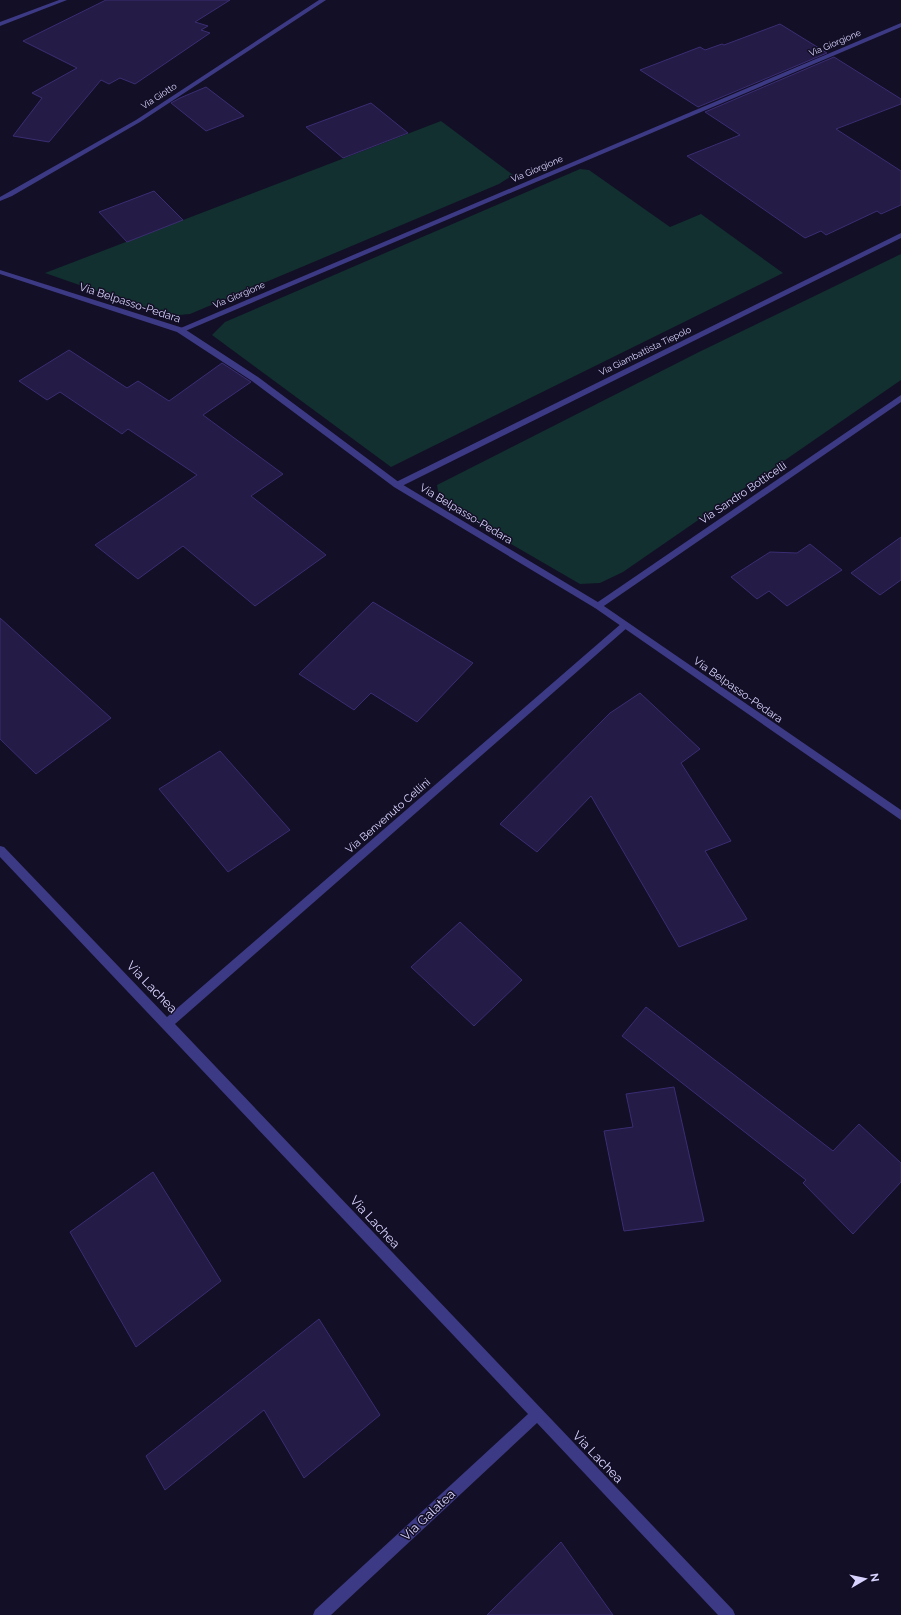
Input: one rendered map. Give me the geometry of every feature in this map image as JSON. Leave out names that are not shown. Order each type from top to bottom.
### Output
[{"type":"street","points":[[0,24],[64,0]]},
{"type":"street","name":"Via Giotto","points":[[0,199],[10,195],[138,120],[323,0]]},
{"type":"street","name":"Via Giorgione","points":[[180,330],[901,25]]},
{"type":"street","name":"Via Giambattista Tiepolo","points":[[397,485],[901,235]]},
{"type":"street","name":"Via Belpasso-Pedara","points":[[0,272],[180,330],[255,379],[397,485],[598,606],[901,816]]},
{"type":"street","name":"Via Sandro Botticelli","points":[[598,606],[901,398]]},
{"type":"street","name":"Via Benvenuto Cellini","points":[[167,1024],[625,626]]},
{"type":"street","name":"Via Lachea","points":[[0,850],[728,1615]]},
{"type":"street","name":"Via Galatea","points":[[320,1615],[537,1414]]},
{"type":"green space","points":[[441,121],[513,175],[499,184],[190,314],[168,316],[45,273]]},
{"type":"green space","points":[[580,169],[589,170],[670,227],[701,214],[783,273],[391,467],[212,335],[225,322]]},
{"type":"green space","points":[[901,254],[901,380],[623,572],[600,583],[580,584],[444,505],[439,497],[437,485],[699,352]]},
{"type":"building","points":[[106,0],[230,0],[195,22],[208,26],[201,30],[210,33],[135,84],[120,78],[109,84],[101,80],[49,142],[13,136],[42,98],[32,93],[77,68],[23,41]]},
{"type":"building","points":[[780,24],[827,53],[698,107],[640,70],[700,47],[705,50],[722,44],[724,45]]},
{"type":"building","points":[[834,57],[901,99],[901,104],[836,129],[901,171],[901,205],[881,214],[877,211],[826,235],[821,231],[805,238],[687,156],[740,135],[705,112]]},
{"type":"building","points":[[206,87],[244,116],[206,131],[171,103]]},
{"type":"building","points":[[371,103],[408,133],[343,158],[306,127]]},
{"type":"building","points":[[154,191],[183,220],[127,242],[99,212]]},
{"type":"building","points":[[69,350],[127,388],[138,381],[169,401],[222,363],[251,382],[203,415],[283,474],[251,496],[326,555],[255,606],[183,546],[138,579],[95,545],[197,475],[128,429],[122,434],[60,392],[47,400],[19,381]]},
{"type":"building","points":[[901,537],[901,580],[880,595],[851,573]]},
{"type":"building","points":[[810,544],[842,570],[787,606],[769,591],[757,599],[731,577],[770,552],[797,553]]},
{"type":"building","points":[[373,602],[473,663],[417,722],[371,693],[354,710],[299,674]]},
{"type":"building","points":[[0,618],[111,718],[36,774],[0,739]]},
{"type":"building","points":[[640,693],[700,749],[681,763],[731,841],[705,851],[747,919],[679,947],[591,796],[537,852],[500,824],[610,713]]},
{"type":"building","points":[[220,751],[290,830],[228,872],[159,789]]},
{"type":"building","points":[[460,922],[522,980],[474,1026],[411,967]]},
{"type":"building","points":[[646,1007],[833,1151],[859,1124],[901,1163],[901,1182],[853,1234],[803,1183],[806,1180],[622,1036]]},
{"type":"building","points":[[674,1087],[704,1221],[624,1231],[604,1131],[633,1127],[626,1094]]},
{"type":"building","points":[[153,1172],[221,1281],[136,1347],[70,1232]]},
{"type":"building","points":[[319,1319],[380,1415],[304,1478],[264,1410],[165,1490],[146,1456]]},
{"type":"building","points":[[561,1542],[613,1615],[487,1615]]}]
